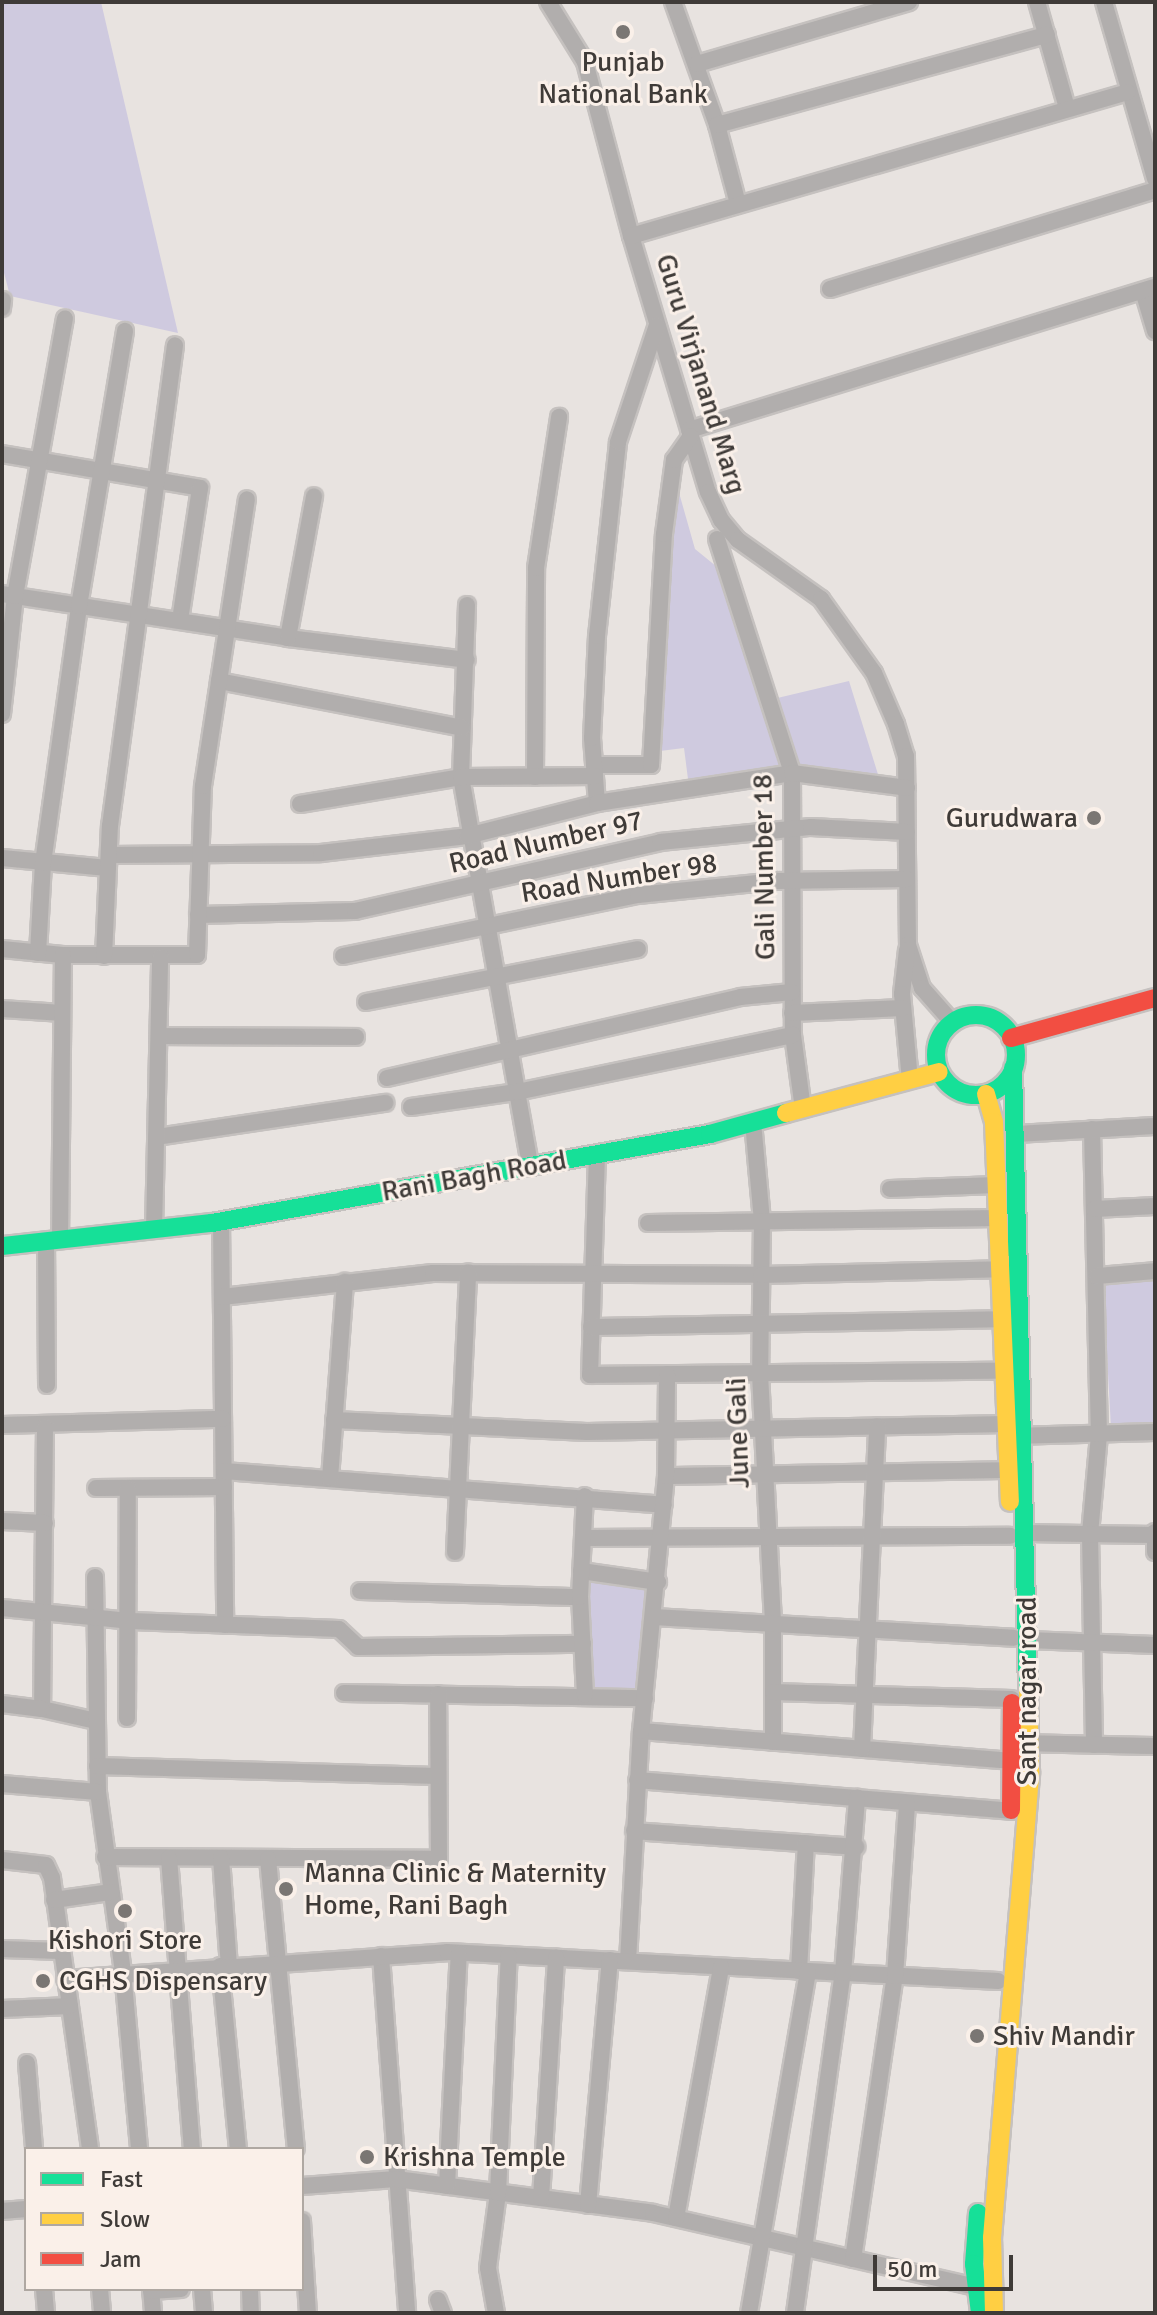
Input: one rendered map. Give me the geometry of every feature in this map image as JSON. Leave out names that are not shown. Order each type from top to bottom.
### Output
[{"type":"street","name":"Guru Virjanand Marg","points":[[548,2],[585,62],[657,325],[721,520],[738,540],[821,599],[874,673],[906,756],[908,945],[903,1008],[910,1080]]},
{"type":"street","points":[[697,64],[909,2]]},
{"type":"street","points":[[1037,2],[1067,108]]},
{"type":"street","points":[[1104,2],[1155,179]]},
{"type":"street","points":[[682,5],[738,204]]},
{"type":"street","points":[[717,125],[1047,35]]},
{"type":"street","points":[[631,236],[1128,92]]},
{"type":"street","points":[[830,289],[1155,190]]},
{"type":"street","points":[[300,804],[461,777],[535,777],[651,765],[664,534],[674,460],[690,433],[1149,289],[1155,331]]},
{"type":"street","points":[[2,714],[9,595],[40,460],[65,318]]},
{"type":"street","points":[[597,803],[594,770],[597,636],[618,442],[657,325]]},
{"type":"street","points":[[38,953],[43,863],[79,606],[125,331]]},
{"type":"street","points":[[104,956],[108,861],[175,345]]},
{"type":"street","points":[[535,777],[536,568],[559,417]]},
{"type":"street","points":[[2,454],[197,486],[202,492],[180,621]]},
{"type":"street","points":[[288,638],[314,496]]},
{"type":"street","points":[[2,949],[63,955],[197,955],[203,786],[247,499]]},
{"type":"street","name":"Gali Number 18","points":[[717,539],[792,773],[792,1013],[803,1109]]},
{"type":"street","points":[[9,595],[288,638],[467,660]]},
{"type":"street","points":[[467,605],[461,777],[467,836],[487,927],[530,1166]]},
{"type":"street","points":[[219,681],[463,728]]},
{"type":"street","points":[[2,858],[43,863],[321,853],[467,836],[597,803],[792,773],[907,788]]},
{"type":"street","name":"Road Number 97","points":[[198,915],[355,911],[479,887],[660,842],[791,829],[907,832]]},
{"type":"street","name":"Road Number 98","points":[[343,956],[638,895],[791,881],[907,879]]},
{"type":"street","name":"Guru Virjanand Marg","points":[[908,945],[922,988],[953,1023]]},
{"type":"street","points":[[366,1002],[638,949]]},
{"type":"street","points":[[47,1385],[63,955]]},
{"type":"street","points":[[154,1229],[160,957]]},
{"type":"street","points":[[387,1078],[740,997],[792,992]]},
{"type":"street","points":[[1011,1038],[1155,998]]},
{"type":"street","points":[[792,1013],[903,1008]]},
{"type":"street","points":[[2,1009],[62,1013]]},
{"type":"street","points":[[973,1015],[989,1017],[1011,1038],[1013,1068],[1006,1081],[986,1094],[962,1093],[939,1072],[938,1042],[953,1023],[973,1015]]},
{"type":"street","points":[[411,1107],[517,1092],[793,1035]]},
{"type":"street","points":[[159,1036],[356,1037]]},
{"type":"street","name":"Sant nagar road","points":[[994,2313],[992,2238],[1018,1749],[1020,1639],[1013,1432],[1016,1134],[1013,1068]]},
{"type":"street","name":"Rani Bagh Road","points":[[2,1246],[221,1221],[597,1154],[753,1122],[939,1072]]},
{"type":"street","name":"Sant nagar road","points":[[986,1094],[994,1122],[1005,1371],[1013,1432],[1009,1470],[1018,1534]]},
{"type":"street","points":[[157,1137],[385,1103]]},
{"type":"street","name":"June Gali","points":[[753,1122],[762,1221],[764,1322],[760,1374],[773,1626],[773,1742]]},
{"type":"street","points":[[1016,1134],[1155,1126]]},
{"type":"street","points":[[1092,1129],[1099,1435],[1090,1534],[1094,1745]]},
{"type":"street","points":[[597,1154],[590,1375],[1005,1371]]},
{"type":"street","points":[[890,1189],[996,1185]]},
{"type":"street","points":[[1094,1209],[1155,1206]]},
{"type":"street","points":[[648,1223],[998,1218]]},
{"type":"street","points":[[221,1221],[225,1625]]},
{"type":"street","points":[[222,1297],[345,1282],[468,1272],[761,1275],[1000,1269]]},
{"type":"street","points":[[1097,1276],[1155,1271]]},
{"type":"street","points":[[455,1552],[468,1272]]},
{"type":"street","points":[[330,1478],[345,1282]]},
{"type":"street","points":[[591,1327],[1003,1319]]},
{"type":"street","points":[[628,1961],[637,1780],[666,1476],[667,1374]]},
{"type":"street","points":[[2,1425],[45,1427],[223,1419]]},
{"type":"street","points":[[334,1420],[666,1430],[877,1426],[1099,1435],[1155,1432]]},
{"type":"street","points":[[862,1749],[877,1426]]},
{"type":"street","points":[[42,1709],[45,1427]]},
{"type":"street","points":[[666,1476],[1009,1470]]},
{"type":"street","points":[[96,1488],[224,1479],[330,1478],[585,1496],[664,1505]]},
{"type":"street","points":[[127,1718],[131,1621],[128,1488]]},
{"type":"street","points":[[585,1496],[580,1597],[585,1695]]},
{"type":"street","points":[[2,1521],[45,1523]]},
{"type":"street","points":[[583,1538],[662,1534],[1155,1534],[1155,1552]]},
{"type":"street","points":[[581,1571],[658,1582]]},
{"type":"street","points":[[95,1577],[93,1617],[98,1792],[123,1972],[139,2147]]},
{"type":"street","points":[[360,1591],[580,1597]]},
{"type":"street","points":[[2,1608],[131,1621],[339,1629],[358,1647],[583,1644]]},
{"type":"street","points":[[654,1617],[1155,1645]]},
{"type":"street","name":"Sant nagar road","points":[[980,2313],[974,2264],[1018,1749],[1012,1699],[1020,1639]]},
{"type":"street","points":[[773,1692],[1012,1699]]},
{"type":"street","points":[[344,1693],[645,1698]]},
{"type":"street","points":[[105,1857],[439,1859],[438,1694]]},
{"type":"street","points":[[2,1704],[96,1721]]},
{"type":"street","points":[[641,1731],[862,1749],[1155,1746]]},
{"type":"street","points":[[97,1766],[437,1776]]},
{"type":"street","points":[[637,1780],[1011,1811]]},
{"type":"street","points":[[2,1784],[98,1792]]},
{"type":"street","points":[[795,2313],[843,1973],[856,1847],[857,1798]]},
{"type":"street","points":[[853,2259],[895,1976],[907,1803]]},
{"type":"street","points":[[634,1831],[856,1847]]},
{"type":"street","points":[[749,2313],[804,1971],[806,1843]]},
{"type":"street","points":[[169,1858],[192,2147]]},
{"type":"street","points":[[221,1858],[224,1966],[238,2147]]},
{"type":"street","points":[[268,1859],[296,2147]]},
{"type":"street","points":[[2,1860],[46,1865],[54,1900],[90,2147]]},
{"type":"street","points":[[54,1900],[111,1892]]},
{"type":"street","points":[[2,1949],[60,1951]]},
{"type":"street","points":[[65,1979],[123,1972],[459,1953],[998,1981]]},
{"type":"street","points":[[447,2186],[459,1953]]},
{"type":"street","points":[[496,2313],[488,2268],[498,2193],[509,1955]]},
{"type":"street","points":[[381,1956],[407,2313]]},
{"type":"street","points":[[541,2198],[556,1957]]},
{"type":"street","points":[[588,2205],[610,1960]]},
{"type":"street","points":[[676,2218],[721,1967]]},
{"type":"street","points":[[2,2009],[70,2006]]},
{"type":"street","points":[[27,2063],[34,2147]]},
{"type":"street","points":[[304,2186],[396,2179],[676,2218],[977,2287]]},
{"type":"street","points":[[2,2211],[24,2209]]},
{"type":"street","points":[[304,2252],[308,2313]]},
{"type":"street","points":[[44,2291],[46,2313]]},
{"type":"street","points":[[100,2291],[102,2313]]},
{"type":"street","points":[[151,2291],[153,2313]]},
{"type":"street","points":[[202,2291],[204,2313]]},
{"type":"street","points":[[250,2291],[251,2313]]},
{"type":"shaded area","points":[[2,2],[101,2],[178,333],[10,296],[2,265]]},
{"type":"shaded area","points":[[674,475],[695,549],[733,580],[769,700],[849,681],[881,784],[787,773],[688,779],[684,748],[652,752]]},
{"type":"shaded area","points":[[1155,1279],[1155,1426],[1111,1428],[1103,1281]]},
{"type":"shaded area","points":[[585,1576],[654,1585],[644,1694],[587,1691]]},
{"type":"traffic: fast","points":[[976,1015],[991,1018],[1004,1027],[1013,1040],[1016,1055],[1013,1070],[1004,1083],[991,1092],[976,1095],[961,1092],[948,1083],[939,1070],[936,1055],[939,1040],[948,1027],[961,1018],[976,1015]]},
{"type":"traffic: fast","points":[[1013,1068],[1028,1691]]},
{"type":"traffic: fast","points":[[2,1246],[212,1223],[710,1134],[786,1113]]},
{"type":"traffic: fast","points":[[978,2213],[974,2264],[980,2313]]},
{"type":"traffic: slow","points":[[786,1113],[939,1072]]},
{"type":"traffic: slow","points":[[986,1094],[994,1122],[1010,1502]]},
{"type":"traffic: slow","points":[[994,2313],[992,2238],[1030,1772],[1028,1691]]},
{"type":"traffic: jam","points":[[1011,1038],[1155,998]]},
{"type":"traffic: jam","points":[[1011,1810],[1012,1703]]},
{"type":"place","name":"Punjab National Bank","points":[[623,32]]},
{"type":"place","name":"Gurudwara","points":[[1094,818]]},
{"type":"place","name":"Manna Clinic & Maternity Home, Rani Bagh","points":[[286,1889]]},
{"type":"place","name":"Kishori Store","points":[[125,1911]]},
{"type":"place","name":"CGHS Dispensary","points":[[43,1981]]},
{"type":"place","name":"Shiv Mandir","points":[[977,2036]]},
{"type":"place","name":"Krishna Temple","points":[[367,2157]]}]
